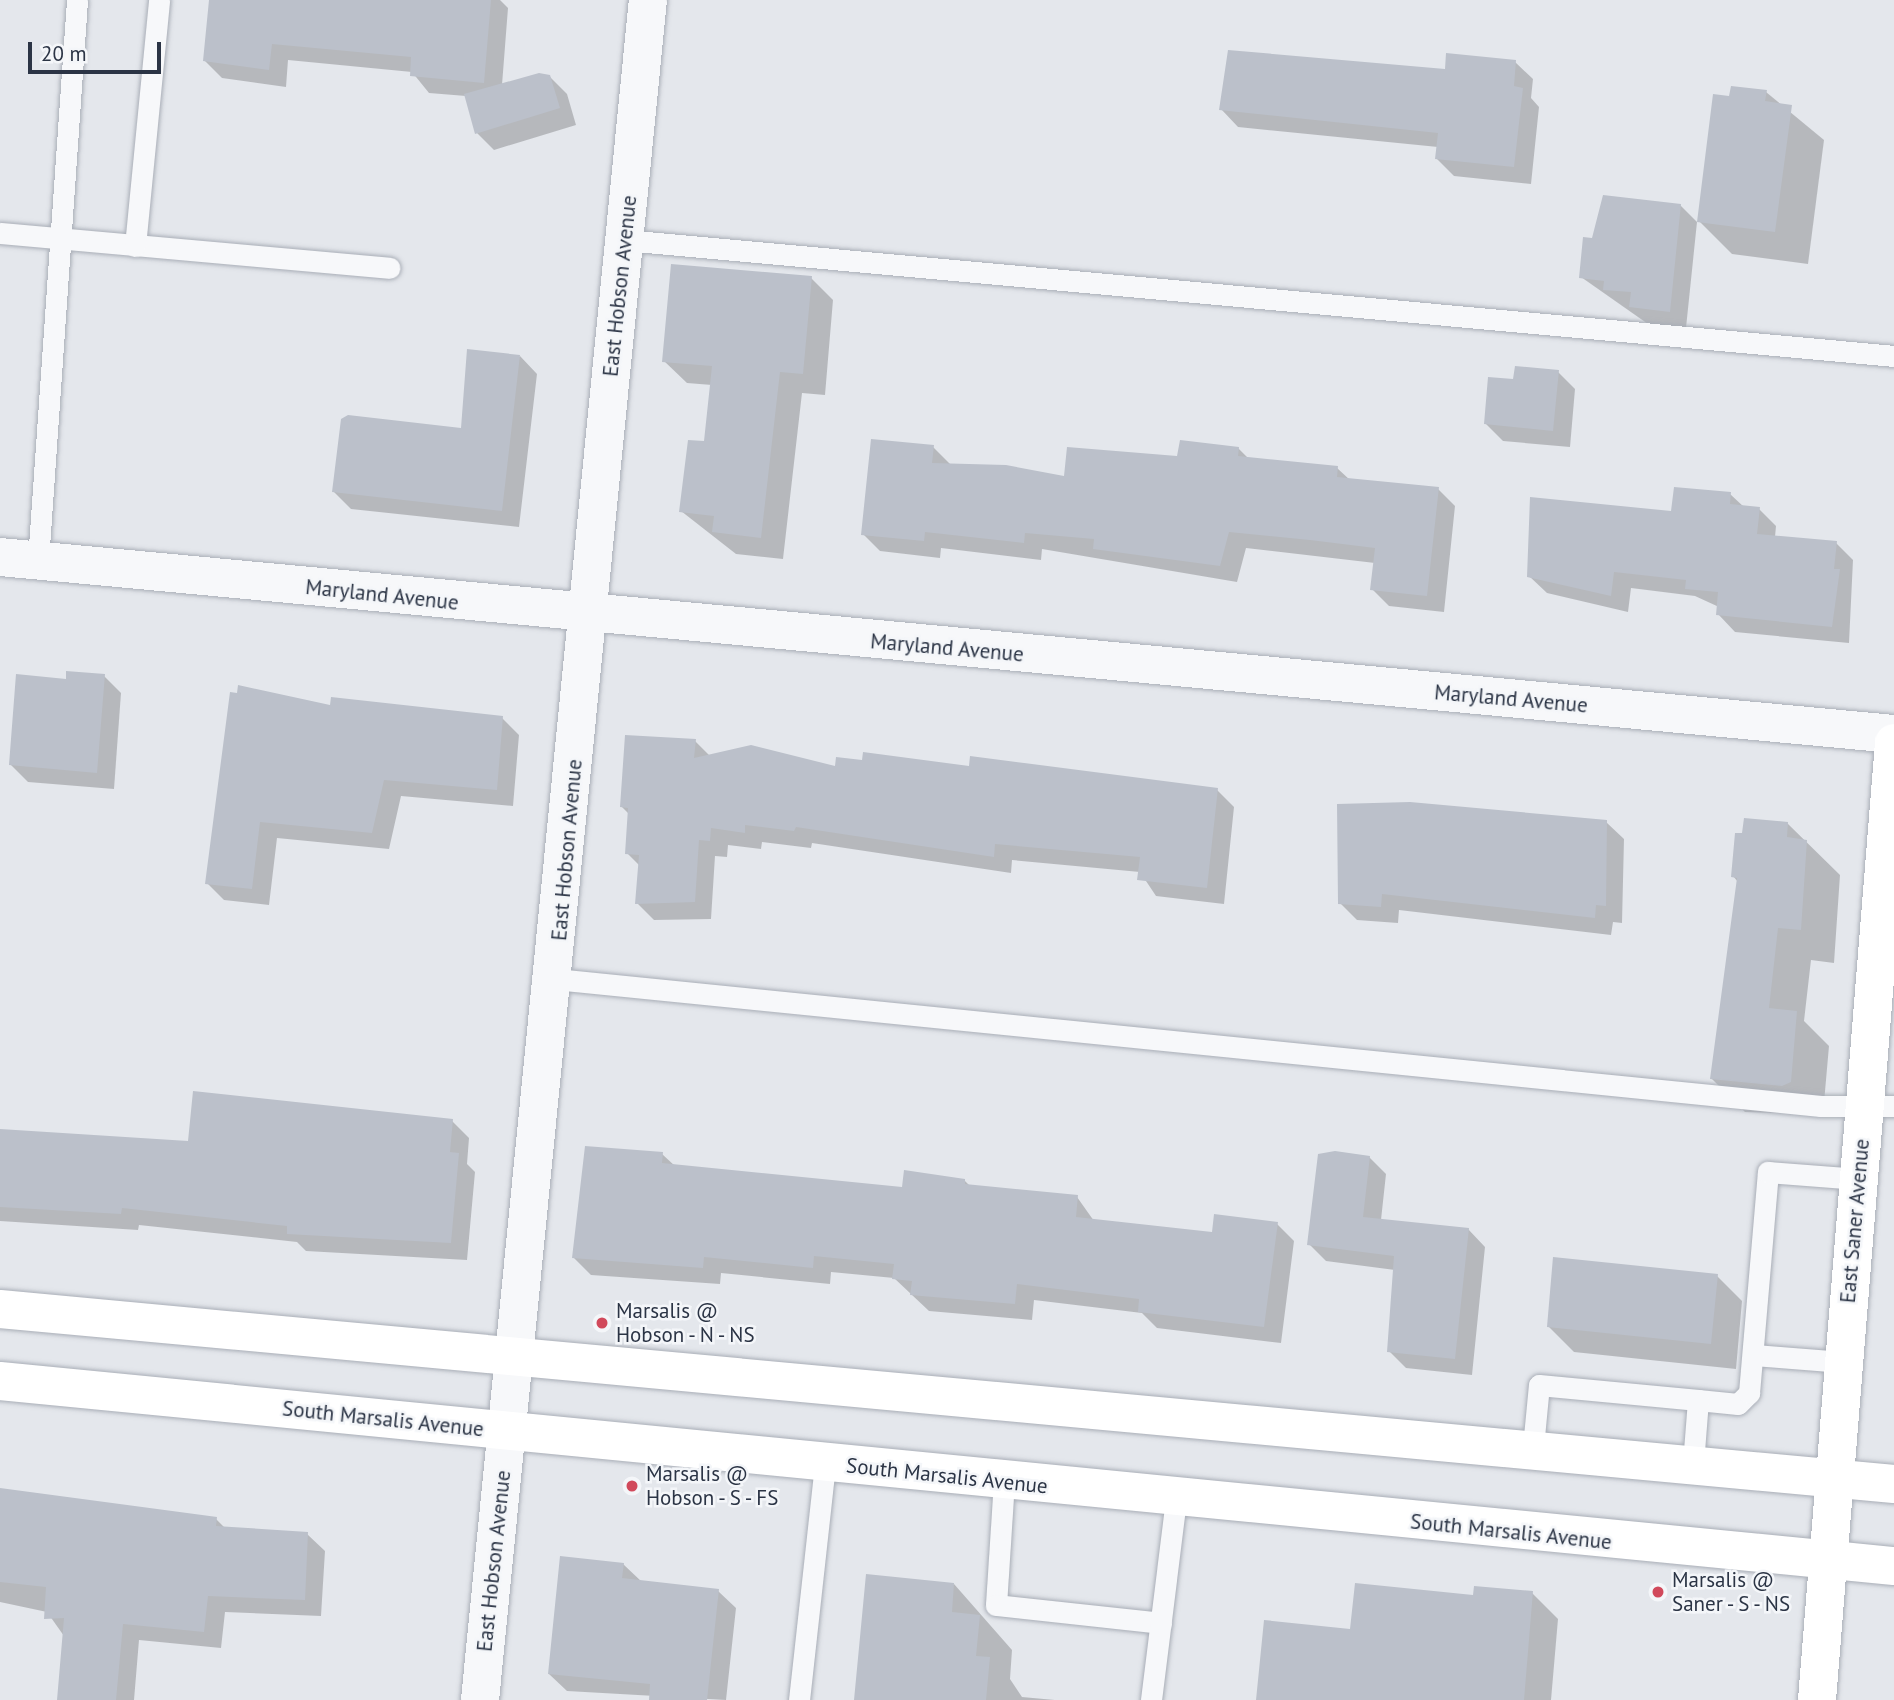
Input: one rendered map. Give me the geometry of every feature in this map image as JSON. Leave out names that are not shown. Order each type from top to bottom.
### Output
[{"type":"main road","name":"East Saner Avenue","points":[[1817,1700],[1858,1180],[1879,1105],[1894,743]]},
{"type":"main road","points":[[0,1309],[513,1361],[1533,1447],[1894,1485]]},
{"type":"main road","name":"South Marsalis Avenue","points":[[0,1381],[1177,1499],[1828,1562],[1894,1566]]},
{"type":"street","name":"East Hobson Avenue","points":[[480,1700],[513,1361],[555,979],[648,0]]},
{"type":"street","name":"Maryland Avenue","points":[[0,557],[588,615],[1894,734]]},
{"type":"lane","points":[[37,561],[77,0]]},
{"type":"lane","points":[[135,246],[159,0]]},
{"type":"lane","points":[[0,233],[389,268]]},
{"type":"lane","points":[[625,240],[1894,356]]},
{"type":"lane","points":[[555,979],[1821,1107],[1879,1105]]},
{"type":"lane","points":[[1533,1447],[1539,1385],[1738,1404],[1749,1393],[1754,1355],[1768,1172],[1858,1180]]},
{"type":"lane","points":[[1754,1355],[1843,1362]]},
{"type":"lane","points":[[1693,1463],[1698,1400]]},
{"type":"lane","points":[[799,1700],[825,1463]]},
{"type":"lane","points":[[1004,1482],[996,1605],[1161,1623]]},
{"type":"lane","points":[[1152,1700],[1177,1499]]},
{"type":"building","points":[[209,0],[491,0],[484,83],[410,76],[411,57],[272,44],[269,70],[203,61]]},
{"type":"building","points":[[1228,50],[1445,69],[1446,53],[1516,60],[1514,86],[1523,88],[1514,167],[1435,159],[1438,133],[1219,110]]},
{"type":"building","points":[[539,73],[550,75],[560,108],[475,134],[464,94]]},
{"type":"building","points":[[1731,86],[1767,90],[1765,101],[1792,105],[1775,232],[1697,222],[1713,94],[1729,96]]},
{"type":"building","points":[[1603,195],[1681,204],[1670,312],[1629,307],[1631,292],[1603,290],[1604,281],[1579,278],[1583,237],[1592,238]]},
{"type":"building","points":[[671,264],[812,276],[803,374],[780,372],[761,538],[712,532],[714,516],[679,512],[688,440],[704,441],[712,366],[662,362]]},
{"type":"building","points":[[467,349],[520,355],[502,511],[332,492],[341,419],[348,415],[461,428]]},
{"type":"building","points":[[1515,366],[1559,370],[1553,431],[1484,424],[1488,377],[1513,379]]},
{"type":"building","points":[[871,439],[934,445],[932,463],[1006,465],[1064,476],[1067,447],[1177,456],[1180,440],[1239,447],[1238,456],[1338,466],[1337,477],[1439,487],[1427,596],[1370,590],[1375,548],[1310,540],[1229,532],[1220,566],[1093,549],[1094,539],[1025,533],[1024,543],[925,532],[924,541],[861,535]]},
{"type":"building","points":[[1674,487],[1731,492],[1730,504],[1760,507],[1757,534],[1837,541],[1834,569],[1840,569],[1832,627],[1716,615],[1718,592],[1685,589],[1686,580],[1614,572],[1611,596],[1527,577],[1530,497],[1671,511]]},
{"type":"building","points":[[66,671],[105,674],[97,773],[9,765],[16,674],[66,679]]},
{"type":"building","points":[[238,685],[330,705],[331,697],[503,716],[497,790],[384,780],[372,833],[260,822],[252,889],[205,884],[230,692],[237,693]]},
{"type":"building","points":[[625,735],[696,739],[694,758],[751,745],[835,766],[836,757],[862,760],[863,752],[969,766],[970,756],[1218,788],[1207,888],[1137,880],[1140,857],[995,844],[994,857],[796,827],[794,831],[745,825],[745,833],[711,828],[710,841],[699,840],[695,902],[635,904],[639,855],[625,854],[628,808],[620,807]]},
{"type":"building","points":[[1410,802],[1607,820],[1606,906],[1596,905],[1595,918],[1382,894],[1381,907],[1338,904],[1337,804]]},
{"type":"building","points":[[1744,818],[1788,822],[1787,837],[1807,840],[1801,930],[1778,928],[1769,1008],[1797,1011],[1791,1082],[1782,1086],[1710,1079],[1737,878],[1731,877],[1735,833],[1742,833]]},
{"type":"building","points":[[193,1091],[453,1119],[450,1152],[459,1153],[451,1243],[287,1234],[287,1226],[122,1208],[121,1214],[0,1207],[0,1129],[188,1141]]},
{"type":"building","points":[[585,1146],[663,1152],[662,1163],[902,1187],[904,1170],[965,1179],[965,1184],[1078,1195],[1076,1217],[1212,1232],[1214,1214],[1278,1222],[1264,1327],[1138,1312],[1139,1299],[1017,1284],[1015,1304],[910,1295],[912,1281],[892,1279],[894,1264],[814,1256],[813,1268],[704,1257],[703,1268],[572,1258]]},
{"type":"building","points":[[1335,1151],[1370,1156],[1363,1217],[1469,1228],[1455,1359],[1387,1352],[1394,1256],[1307,1245],[1318,1154]]},
{"type":"building","points":[[1553,1257],[1718,1274],[1711,1344],[1547,1327]]},
{"type":"building","points":[[0,1488],[217,1517],[216,1526],[308,1532],[305,1600],[208,1596],[204,1632],[123,1624],[116,1700],[57,1700],[64,1618],[44,1619],[46,1587],[0,1582]]},
{"type":"building","points":[[560,1556],[624,1563],[622,1578],[719,1589],[707,1700],[649,1700],[650,1684],[548,1674]]},
{"type":"building","points":[[866,1574],[954,1583],[952,1612],[980,1615],[976,1656],[990,1657],[986,1700],[854,1700]]},
{"type":"building","points":[[1355,1583],[1473,1595],[1474,1586],[1533,1591],[1524,1700],[1256,1700],[1264,1620],[1350,1629]]},
{"type":"place","name":"Marsalis @ Hobson - N - NS","points":[[602,1323]]},
{"type":"place","name":"Marsalis @ Hobson - S - FS","points":[[632,1486]]},
{"type":"place","name":"Marsalis @ Saner - S - NS","points":[[1658,1592]]}]
